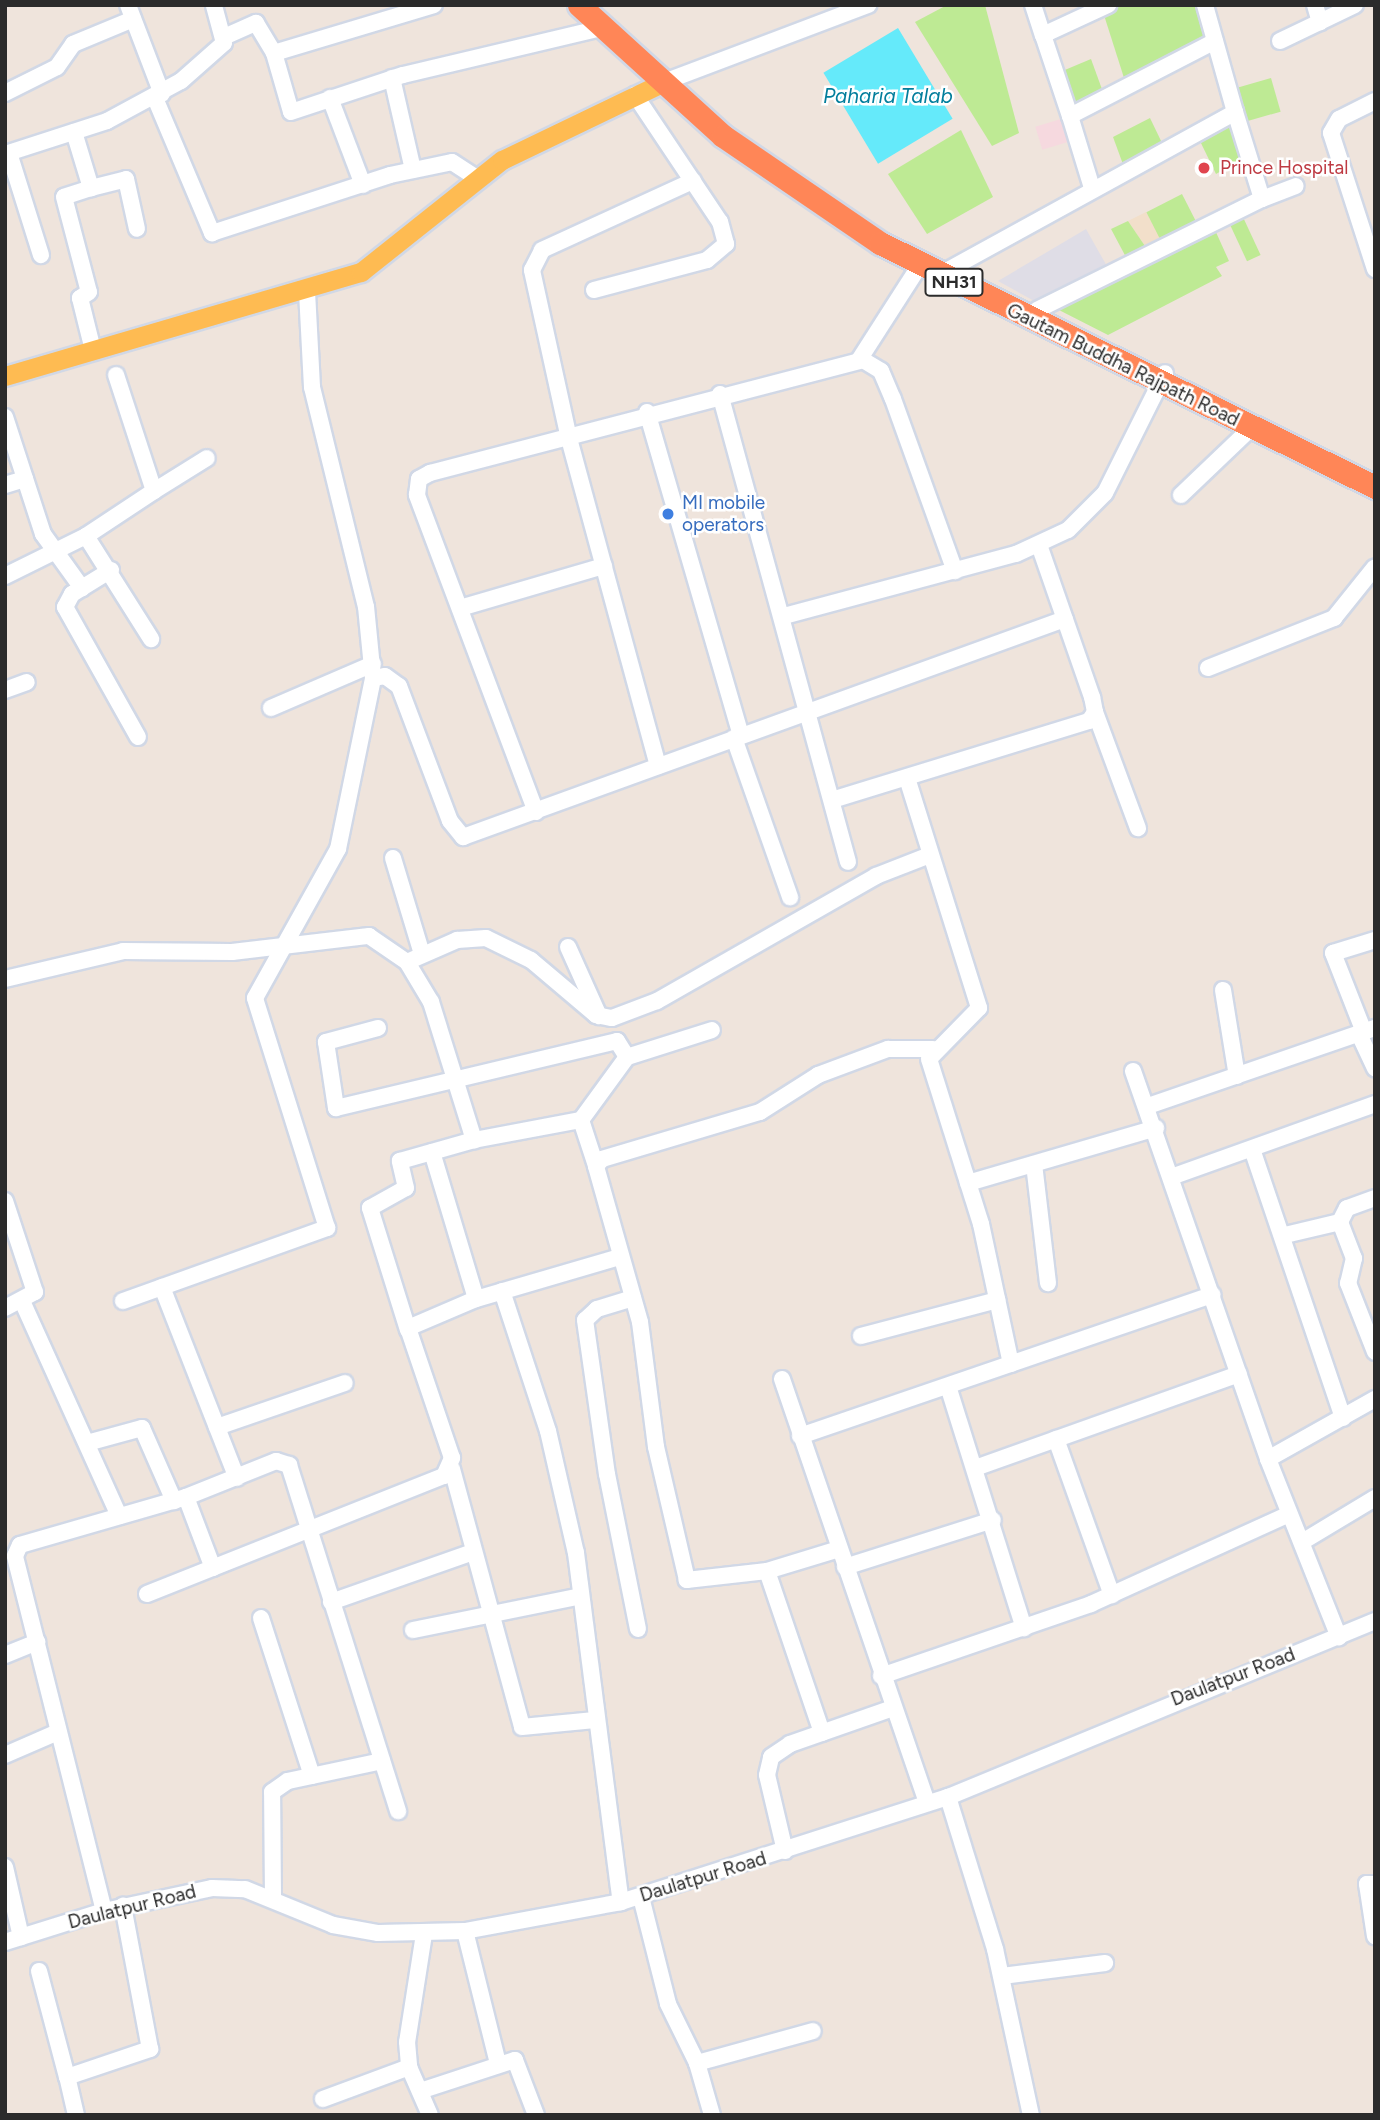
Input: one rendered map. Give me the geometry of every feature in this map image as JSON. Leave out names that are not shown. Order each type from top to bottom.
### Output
[{"type":"highway","name":"Gautam Buddha Rajpath Road","points":[[579,5],[769,172],[938,269],[1163,378],[1251,428],[1375,487]]},
{"type":"highway","name":"NH31","points":[[594,5],[667,81],[797,178],[938,269],[1037,310],[1163,378],[1375,476]]},
{"type":"main road","points":[[5,376],[92,346],[307,290],[378,262],[475,177],[667,81]]},
{"type":"street","points":[[214,5],[224,37]]},
{"type":"street","points":[[274,53],[434,5]]},
{"type":"street","points":[[667,81],[868,5]]},
{"type":"street","points":[[1034,5],[1092,188]]},
{"type":"street","points":[[1043,35],[1108,5]]},
{"type":"street","points":[[1205,5],[1262,200]]},
{"type":"street","points":[[1315,5],[1320,22]]},
{"type":"street","points":[[1280,41],[1355,5]]},
{"type":"street","points":[[5,93],[57,67],[72,44],[130,12],[212,233],[413,170],[453,162],[475,177]]},
{"type":"street","points":[[41,255],[7,154],[74,132],[159,96],[209,60],[224,37],[256,23],[274,53],[292,112],[392,78],[602,28]]},
{"type":"street","points":[[1070,116],[1216,41]]},
{"type":"street","points":[[392,78],[413,170]]},
{"type":"street","points":[[594,290],[724,252],[720,222],[635,95]]},
{"type":"street","points":[[330,97],[363,185]]},
{"type":"street","points":[[1375,101],[1339,118],[1331,133],[1372,251],[1375,270]]},
{"type":"street","points":[[536,811],[418,495],[419,479],[647,412],[859,360],[938,269],[1235,112]]},
{"type":"street","points":[[74,132],[91,188]]},
{"type":"street","points":[[92,346],[80,298],[89,292],[64,197],[126,179],[137,229]]},
{"type":"street","points":[[658,766],[568,434],[533,282],[536,254],[693,181]]},
{"type":"street","points":[[1037,310],[1296,186]]},
{"type":"street","points":[[123,1301],[327,1228],[255,998],[348,823],[373,671],[366,607],[312,387],[307,290]]},
{"type":"street","points":[[859,360],[881,370],[955,571]]},
{"type":"street","points":[[116,375],[154,491]]},
{"type":"street","points":[[784,615],[955,571],[1039,545],[1068,530],[1105,494],[1163,378]]},
{"type":"street","points":[[720,394],[784,615],[848,862]]},
{"type":"street","points":[[647,412],[737,736],[790,897]]},
{"type":"street","points":[[5,417],[25,479],[55,552],[82,588]]},
{"type":"street","points":[[1181,495],[1251,428]]},
{"type":"street","points":[[5,576],[86,536],[207,458]]},
{"type":"street","points":[[5,485],[25,479]]},
{"type":"street","points":[[86,536],[111,570],[151,639]]},
{"type":"street","points":[[1039,545],[1138,828]]},
{"type":"street","points":[[460,608],[604,566]]},
{"type":"street","points":[[111,570],[82,588],[65,607],[138,737]]},
{"type":"street","points":[[1208,668],[1309,632],[1334,618],[1372,578]]},
{"type":"street","points":[[271,708],[373,671],[385,676],[399,686],[456,834],[472,836],[737,736],[1065,620]]},
{"type":"street","points":[[5,690],[26,682]]},
{"type":"street","points":[[832,800],[1079,726],[1096,712]]},
{"type":"street","points":[[596,1166],[601,1159],[760,1112],[818,1075],[888,1049],[933,1049],[968,1025],[978,1008],[907,778]]},
{"type":"street","points":[[5,979],[123,951],[232,952],[282,944],[369,936],[414,958],[457,940],[486,938],[531,960],[599,1016],[612,1018],[657,1001],[876,876],[930,855]]},
{"type":"street","points":[[393,858],[414,958],[456,1075],[474,1140]]},
{"type":"street","points":[[1375,940],[1333,953],[1366,1031],[1375,1069]]},
{"type":"street","points":[[568,947],[599,1016]]},
{"type":"street","points":[[1223,990],[1237,1076]]},
{"type":"street","points":[[378,1028],[326,1042],[336,1108],[456,1075],[617,1041],[627,1057]]},
{"type":"street","points":[[595,1720],[522,1727],[452,1469],[370,1208],[405,1188],[400,1161],[474,1140],[581,1120],[627,1057],[712,1030]]},
{"type":"street","points":[[1149,1106],[1366,1031]]},
{"type":"street","points":[[933,1049],[931,1075],[968,1183],[1011,1364]]},
{"type":"street","points":[[1133,1071],[1149,1106],[1174,1176],[1268,1459],[1339,1637]]},
{"type":"street","points":[[1174,1176],[1375,1104]]},
{"type":"street","points":[[581,1120],[634,1298],[656,1447],[687,1580],[767,1571],[839,1549]]},
{"type":"street","points":[[968,1183],[1156,1128]]},
{"type":"street","points":[[1252,1149],[1285,1235],[1343,1418]]},
{"type":"street","points":[[432,1152],[476,1299]]},
{"type":"street","points":[[1034,1164],[1048,1283]]},
{"type":"street","points":[[1375,1198],[1347,1208],[1340,1222],[1354,1258],[1348,1283],[1375,1352]]},
{"type":"street","points":[[5,1201],[35,1292],[5,1308]]},
{"type":"street","points":[[1285,1235],[1340,1222]]},
{"type":"street","points":[[408,1331],[476,1299],[620,1257]]},
{"type":"street","points":[[162,1287],[237,1478]]},
{"type":"street","points":[[502,1291],[548,1431],[576,1553],[577,1597],[621,1902]]},
{"type":"street","points":[[800,1436],[1213,1295]]},
{"type":"street","points":[[634,1298],[597,1309],[585,1320],[638,1629]]},
{"type":"street","points":[[861,1336],[997,1300]]},
{"type":"street","points":[[22,1301],[119,1516]]},
{"type":"street","points":[[975,1468],[1239,1374]]},
{"type":"street","points":[[782,1379],[881,1676],[927,1803]]},
{"type":"street","points":[[217,1427],[345,1382]]},
{"type":"street","points":[[948,1386],[993,1520],[1024,1628]]},
{"type":"street","points":[[1268,1459],[1375,1399]]},
{"type":"street","points":[[87,1443],[142,1428],[213,1568]]},
{"type":"street","points":[[1056,1439],[1112,1595]]},
{"type":"street","points":[[104,1910],[15,1556],[20,1545],[180,1499],[276,1461],[289,1465],[398,1811]]},
{"type":"street","points":[[147,1594],[310,1530],[452,1469]]},
{"type":"street","points":[[1302,1542],[1375,1498]]},
{"type":"street","points":[[881,1676],[1112,1595],[1289,1514]]},
{"type":"street","points":[[845,1567],[993,1520]]},
{"type":"street","points":[[331,1602],[473,1552]]},
{"type":"street","points":[[767,1571],[821,1733]]},
{"type":"street","points":[[5,1583],[21,1576]]},
{"type":"street","points":[[414,1630],[577,1597]]},
{"type":"street","points":[[261,1618],[312,1776]]},
{"type":"street","name":"Daulatpur Road","points":[[5,1942],[104,1910],[212,1888],[273,1898],[333,1925],[424,1934],[466,1931],[621,1902],[948,1797],[1375,1621]]},
{"type":"street","points":[[5,1655],[37,1642]]},
{"type":"street","points":[[785,1851],[767,1766],[775,1751],[893,1709]]},
{"type":"street","points":[[5,1755],[58,1732]]},
{"type":"street","points":[[273,1898],[272,1791],[312,1776],[382,1761]]},
{"type":"street","points":[[948,1797],[1002,1976],[1031,2115]]},
{"type":"street","points":[[5,1867],[21,1937]]},
{"type":"street","points":[[1375,1884],[1367,1884],[1375,1936]]},
{"type":"street","points":[[641,1897],[668,2004],[697,2063],[712,2115]]},
{"type":"street","points":[[67,2077],[150,2049],[123,1906]]},
{"type":"street","points":[[466,1931],[498,2063]]},
{"type":"street","points":[[424,1934],[407,2042],[409,2067],[430,2115]]},
{"type":"street","points":[[1002,1976],[1105,1963]]},
{"type":"street","points":[[39,1971],[76,2115]]},
{"type":"street","points":[[697,2063],[813,2031]]},
{"type":"street","points":[[420,2091],[498,2063],[519,2062],[536,2115]]},
{"type":"street","points":[[323,2099],[409,2067]]},
{"type":"shaded area","points":[[1064,118],[1071,141],[1042,150],[1035,127]]},
{"type":"shaded area","points":[[1146,212],[1163,242],[1147,249],[1128,221]]},
{"type":"shaded area","points":[[1086,229],[1108,268],[1036,302],[998,281]]},
{"type":"green space","points":[[947,5],[985,5],[1019,133],[992,146],[915,22]]},
{"type":"green space","points":[[1118,5],[1198,5],[1208,39],[1125,81],[1103,12]]},
{"type":"green space","points":[[1091,59],[1103,92],[1073,109],[1060,72]]},
{"type":"green space","points":[[1271,78],[1281,112],[1245,122],[1235,88]]},
{"type":"green space","points":[[1150,118],[1163,145],[1124,167],[1113,137]]},
{"type":"green space","points":[[1231,121],[1244,158],[1216,174],[1199,139]]},
{"type":"green space","points":[[961,130],[993,197],[927,234],[888,174]]},
{"type":"green space","points":[[1182,194],[1197,224],[1162,242],[1146,212]]},
{"type":"green space","points":[[1242,215],[1261,255],[1247,261],[1228,221]]},
{"type":"green space","points":[[1128,221],[1147,249],[1127,259],[1111,229]]},
{"type":"green space","points":[[1215,230],[1229,261],[1216,267],[1222,276],[1108,335],[1057,309]]},
{"type":"water","name":"Paharia Talab","points":[[898,28],[953,119],[878,164],[823,73]]},
{"type":"place","name":"Prince Hospital","points":[[1204,168]]},
{"type":"place","name":"MI mobile operators","points":[[668,514]]}]
